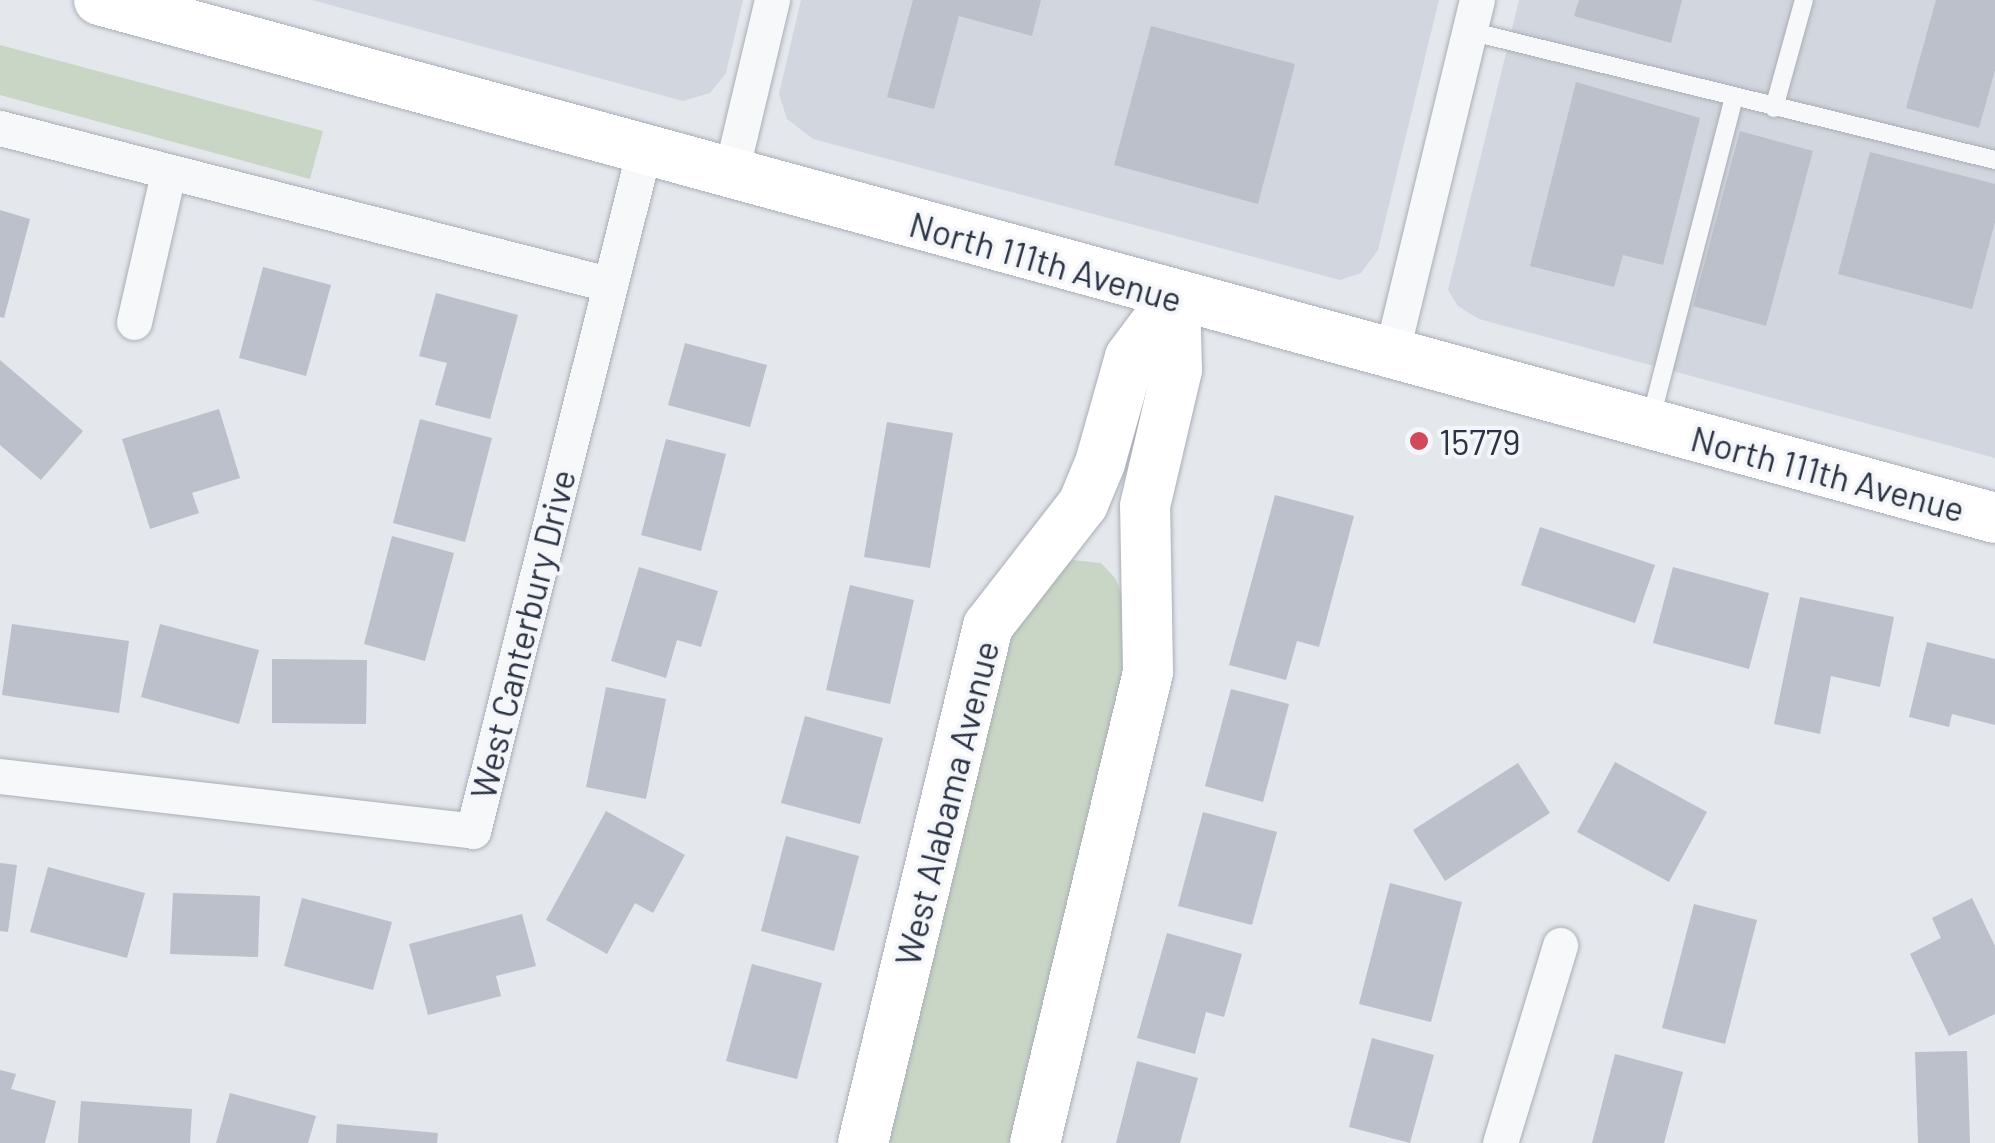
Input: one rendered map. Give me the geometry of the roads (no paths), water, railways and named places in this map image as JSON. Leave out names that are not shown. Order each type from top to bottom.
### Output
[{"type":"street","name":"North 111th Avenue","points":[[98,0],[1391,355],[1995,516]]},
{"type":"street","points":[[730,172],[772,0]]},
{"type":"street","points":[[1391,355],[1473,16]]},
{"type":"street","points":[[0,128],[608,284]]},
{"type":"street","name":"West Canterbury Drive","points":[[0,776],[473,831],[644,150]]},
{"type":"street","points":[[134,322],[168,174]]},
{"type":"street","points":[[1034,1143],[1148,672],[1145,506],[1177,370],[1176,296]]},
{"type":"street","name":"West Alabama Avenue","points":[[863,1143],[988,626],[1083,504],[1100,463],[1130,357],[1176,296]]},
{"type":"street","points":[[1500,1143],[1560,945]]},
{"type":"lane","points":[[1774,108],[1804,0]]},
{"type":"lane","points":[[1473,16],[1734,98],[1995,160]]},
{"type":"lane","points":[[1649,425],[1734,98]]},
{"type":"place","name":"15779","points":[[1419,441]]}]
